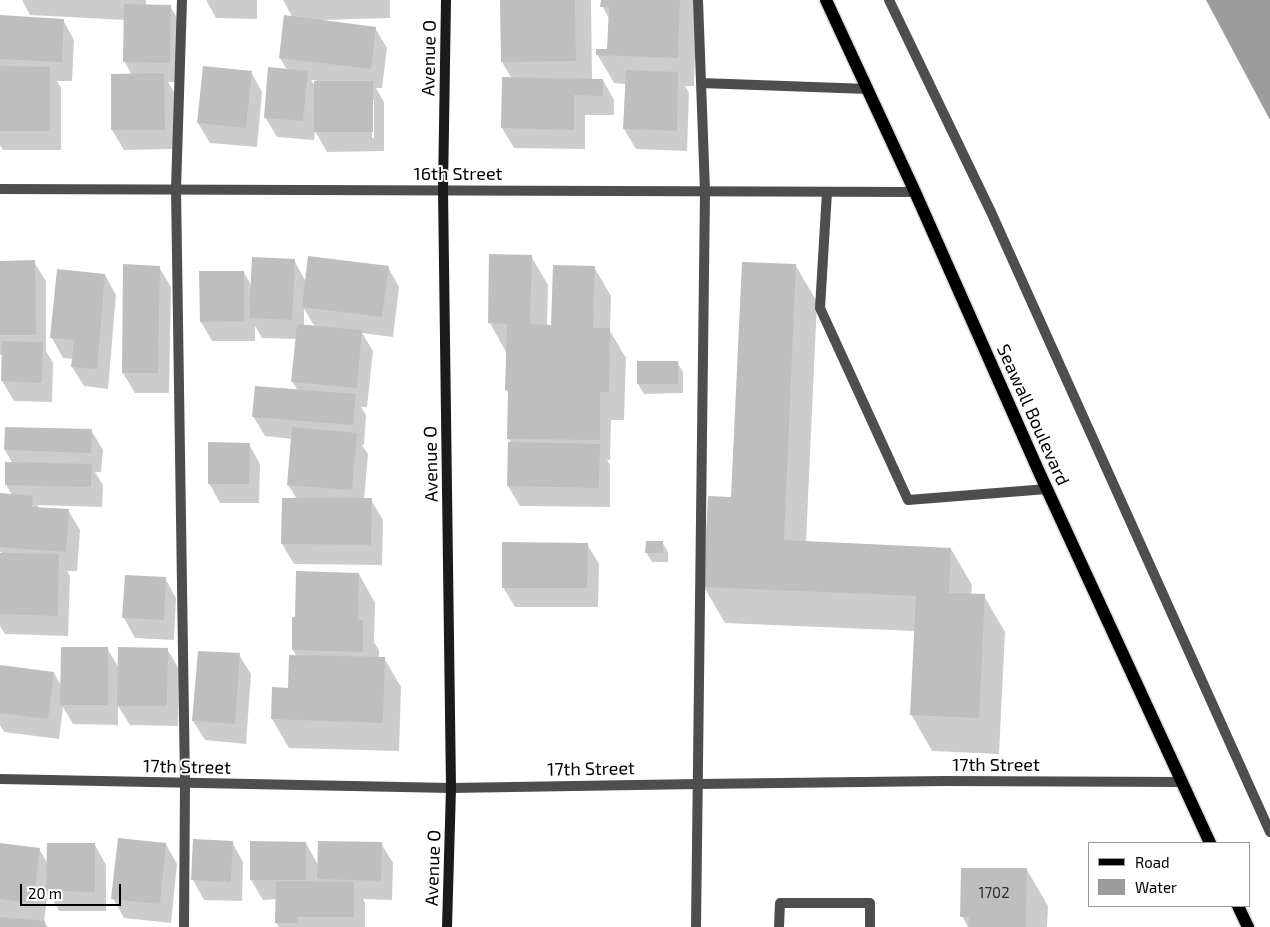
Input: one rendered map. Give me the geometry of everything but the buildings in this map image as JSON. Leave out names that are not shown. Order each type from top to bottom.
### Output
[{"type":"main road","name":"Seawall Boulevard","points":[[826,0],[915,192],[1047,489],[1210,842]]},
{"type":"main road","points":[[1238,907],[1248,927]]},
{"type":"street","points":[[182,0],[176,189],[185,783],[184,927]]},
{"type":"street","name":"Avenue O","points":[[446,0],[443,190],[451,788],[447,927]]},
{"type":"street","points":[[696,927],[704,191],[698,0]]},
{"type":"street","points":[[889,0],[991,212],[1270,832]]},
{"type":"street","points":[[701,83],[868,89]]},
{"type":"street","name":"16th Street","points":[[0,189],[915,192]]},
{"type":"street","points":[[828,192],[820,308],[908,500],[1047,489]]},
{"type":"street","name":"17th Street","points":[[0,779],[451,788],[944,781],[1182,782]]},
{"type":"street","points":[[779,927],[780,903],[870,903],[870,927]]},
{"type":"water","points":[[1206,0],[1270,0],[1270,120]]}]
